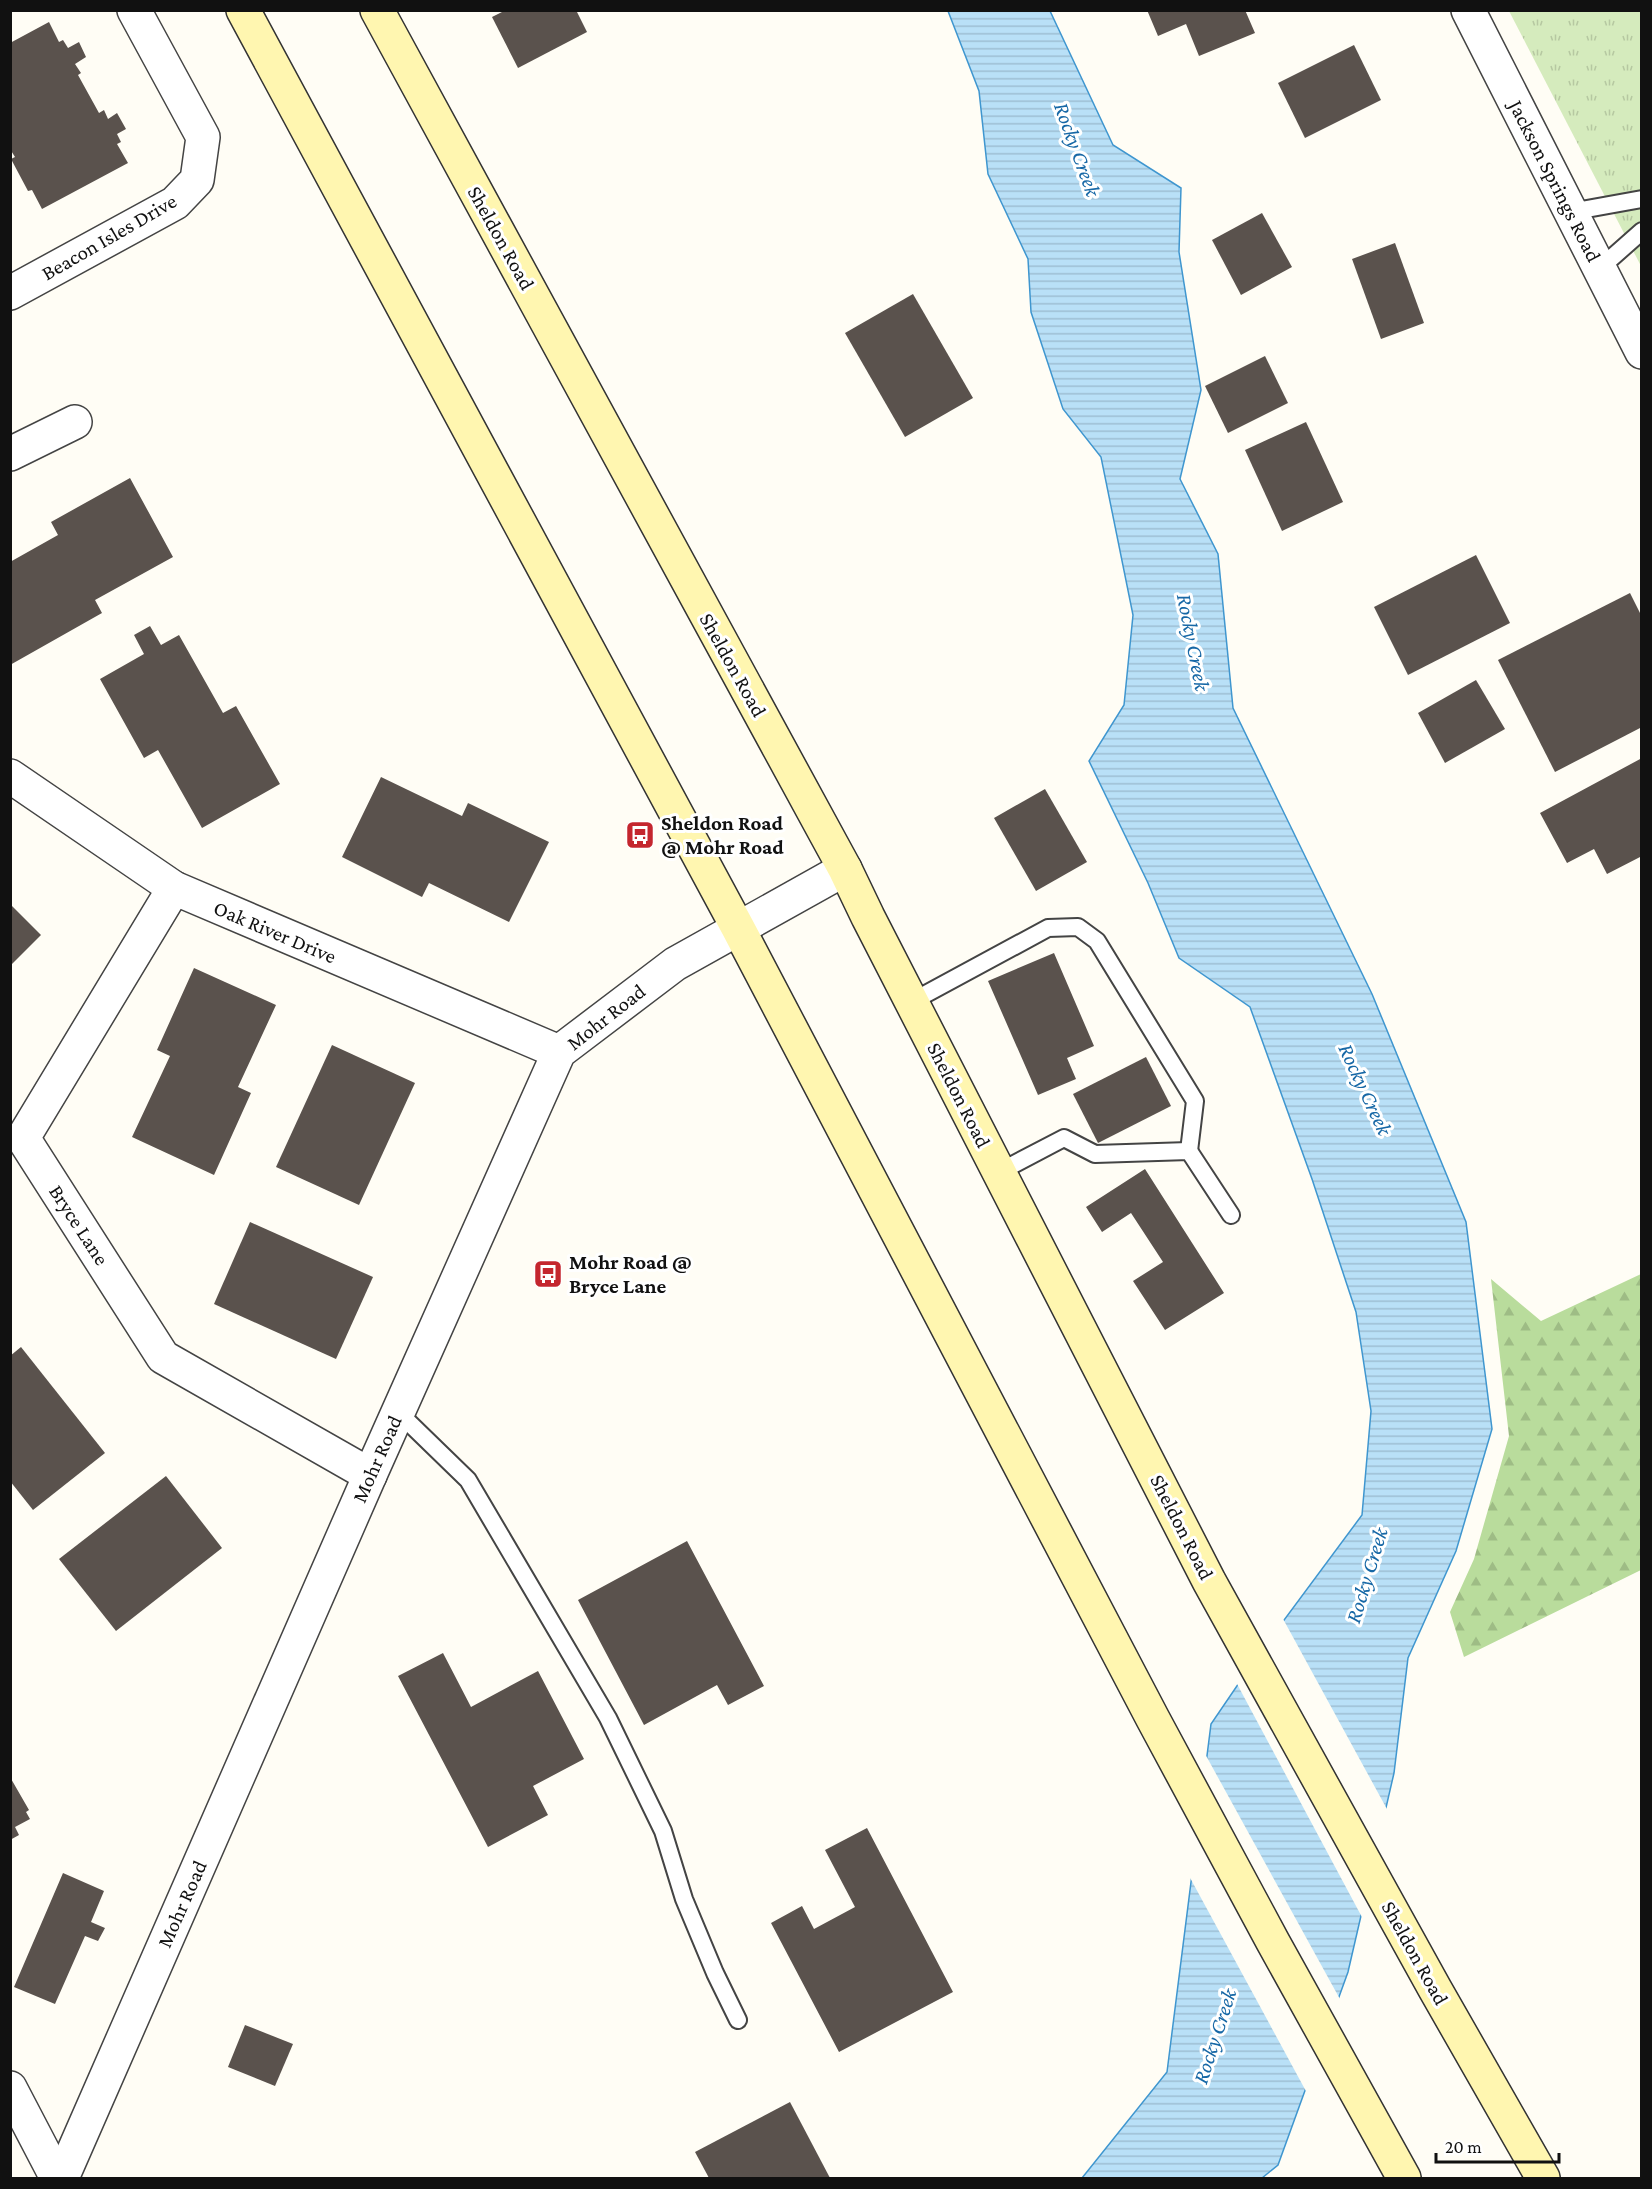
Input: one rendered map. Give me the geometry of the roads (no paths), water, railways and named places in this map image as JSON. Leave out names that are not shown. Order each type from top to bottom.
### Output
[{"type":"main road","points":[[243,10],[738,928],[1153,1719],[1404,2178]]},
{"type":"main road","name":"Sheldon Road","points":[[377,10],[845,869],[1209,1581],[1435,1989],[1543,2178]]},
{"type":"street","name":"Beacon Isles Drive","points":[[10,293],[175,203],[197,180],[203,137],[134,10]]},
{"type":"street","name":"Jackson Springs Road","points":[[1468,10],[1641,352]]},
{"type":"street","points":[[10,454],[75,422]]},
{"type":"street","name":"Oak River Drive","points":[[10,776],[174,888],[559,1052]]},
{"type":"street","name":"Mohr Road","points":[[62,2178],[370,1475],[559,1052],[675,964],[845,869]]},
{"type":"street","name":"Bryce Lane","points":[[174,888],[23,1138],[163,1357],[370,1475]]},
{"type":"street","points":[[10,2088],[57,2178]]},
{"type":"lane","points":[[1570,212],[1641,199]]},
{"type":"lane","points":[[1599,269],[1641,231]]},
{"type":"lane","points":[[911,1002],[1048,928],[1078,927],[1096,941],[1195,1101],[1189,1151],[1231,1215]]},
{"type":"lane","points":[[999,1172],[1064,1137],[1095,1154],[1189,1151]]},
{"type":"lane","points":[[398,1412],[468,1480],[608,1718],[663,1831],[684,1899],[715,1973],[738,2020]]},
{"type":"water","name":"Rocky Creek","points":[[948,11],[1050,11],[1113,145],[1181,188],[1179,252],[1201,390],[1180,479],[1218,554],[1233,708],[1372,994],[1466,1222],[1492,1429],[1456,1551],[1408,1658],[1394,1773],[1348,1972],[1278,2165],[1262,2178],[1082,2178],[1167,2072],[1211,1724],[1256,1658],[1362,1515],[1371,1411],[1356,1312],[1312,1179],[1250,1007],[1179,958],[1148,883],[1089,761],[1124,705],[1133,615],[1101,457],[1063,409],[1031,312],[1028,259],[988,174],[979,91]]},
{"type":"place","name":"Sheldon Road @ Mohr Road","points":[[640,835]]},
{"type":"place","name":"Mohr Road @ Bryce Lane","points":[[548,1274]]}]
